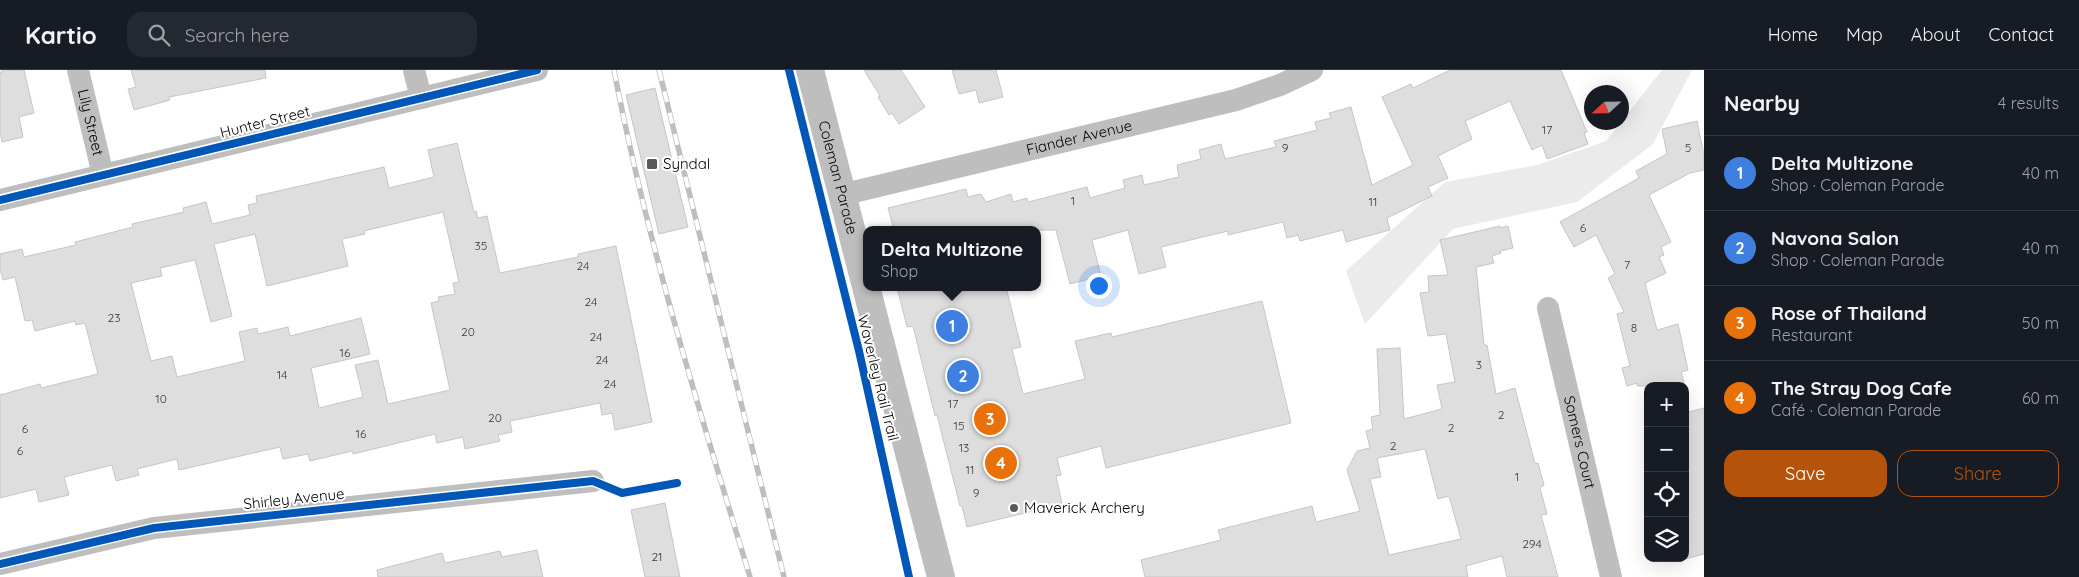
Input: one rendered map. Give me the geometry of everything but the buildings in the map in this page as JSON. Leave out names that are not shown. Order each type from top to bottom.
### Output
[{"type":"street","name":"Lily Street","points":[[78,70],[103,175]]},
{"type":"street","points":[[414,70],[421,98]]},
{"type":"street","name":"Hunter Street","points":[[0,200],[537,70]]},
{"type":"street","name":"Coleman Parade","points":[[810,70],[863,276]]},
{"type":"street","name":"Fiander Avenue","points":[[842,195],[1236,100],[1280,85],[1312,70]]},
{"type":"street","name":"Coleman Parade","points":[[867,291],[941,577]]},
{"type":"street","name":"Somers Court","points":[[1548,308],[1611,577]]},
{"type":"street","name":"Shirley Avenue","points":[[0,564],[154,528],[593,481]]},
{"type":"shaded area","points":[[1662,70],[1692,70],[1653,144],[1577,202],[1453,229],[1365,324],[1346,271],[1445,182],[1537,165],[1606,141],[1615,130],[1629,130],[1629,112]]},
{"type":"railway","points":[[614,70],[627,134],[658,262],[693,389],[750,577]]},
{"type":"railway","points":[[659,70],[784,577]]},
{"type":"cycle path","points":[[0,200],[537,70]]},
{"type":"cycle path","name":"Waverley Rail Trail","points":[[789,70],[859,351],[909,577]]},
{"type":"cycle path","points":[[0,564],[154,528],[593,481],[622,493],[677,483]]},
{"type":"place","name":"Syndal","points":[[652,164]]},
{"type":"place","name":"Delta Multizone","points":[[952,326]]},
{"type":"place","name":"Navona Salon","points":[[963,376]]},
{"type":"place","name":"Rose of Thailand","points":[[990,419]]},
{"type":"place","name":"The Stray Dog Cafe","points":[[1001,463]]},
{"type":"place","name":"Maverick Archery","points":[[1014,508]]}]
